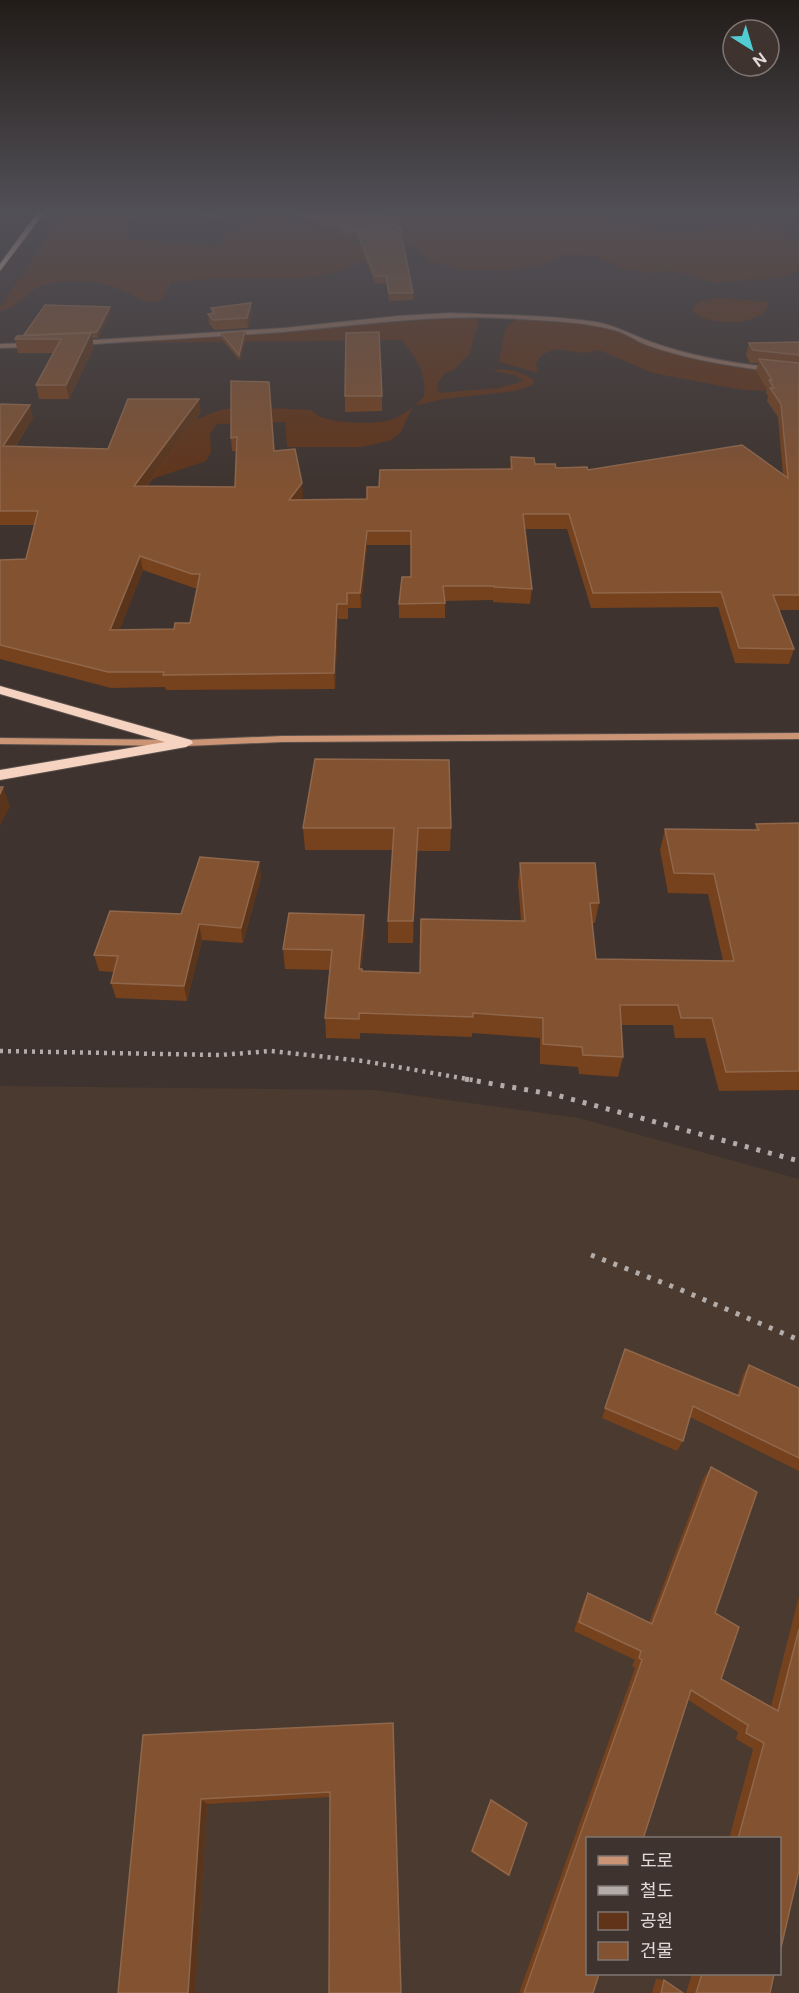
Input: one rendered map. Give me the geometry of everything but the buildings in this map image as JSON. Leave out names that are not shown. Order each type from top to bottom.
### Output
[{"type":"highway","points":[[0,690],[186,742]]},
{"type":"highway","points":[[0,775],[186,742]]},
{"type":"main road","points":[[0,741],[186,742],[282,739],[799,736]]},
{"type":"street","points":[[73,344],[284,330],[407,317],[518,317],[596,324],[619,329],[648,343],[690,354],[733,364],[799,372]]},
{"type":"street","points":[[0,346],[44,345]]},
{"type":"shaded area","points":[[0,1086],[375,1090],[579,1118],[799,1179],[799,1993],[0,1993]]},
{"type":"green space","points":[[0,306],[14,306],[6,310],[0,311]]},
{"type":"green space","points":[[695,306],[769,306],[763,313],[752,319],[733,322],[713,321],[696,314],[691,309]]},
{"type":"green space","points":[[456,317],[477,318],[478,324],[469,355],[453,370],[445,373],[437,384],[439,393],[499,388],[523,381],[515,375],[492,371],[497,370],[514,371],[534,380],[533,385],[515,391],[443,399],[414,406],[424,397],[424,380],[416,360],[402,340],[120,343]]},
{"type":"green space","points":[[517,318],[553,320],[612,329],[648,344],[724,364],[764,371],[799,392],[743,390],[653,373],[599,350],[583,353],[557,349],[547,352],[539,358],[536,364],[538,373],[499,362],[505,329]]},
{"type":"green space","points":[[413,407],[401,432],[391,440],[362,447],[287,447],[285,422],[217,424],[210,434],[211,452],[206,461],[149,480],[191,420],[221,410],[258,408],[312,410],[326,419],[363,423],[393,419]]},
{"type":"railway","points":[[0,1051],[219,1055],[271,1051],[363,1061],[473,1080]]},
{"type":"railway","points":[[465,1079],[556,1095],[799,1161]]},
{"type":"railway","points":[[591,1255],[679,1289],[799,1340]]}]
